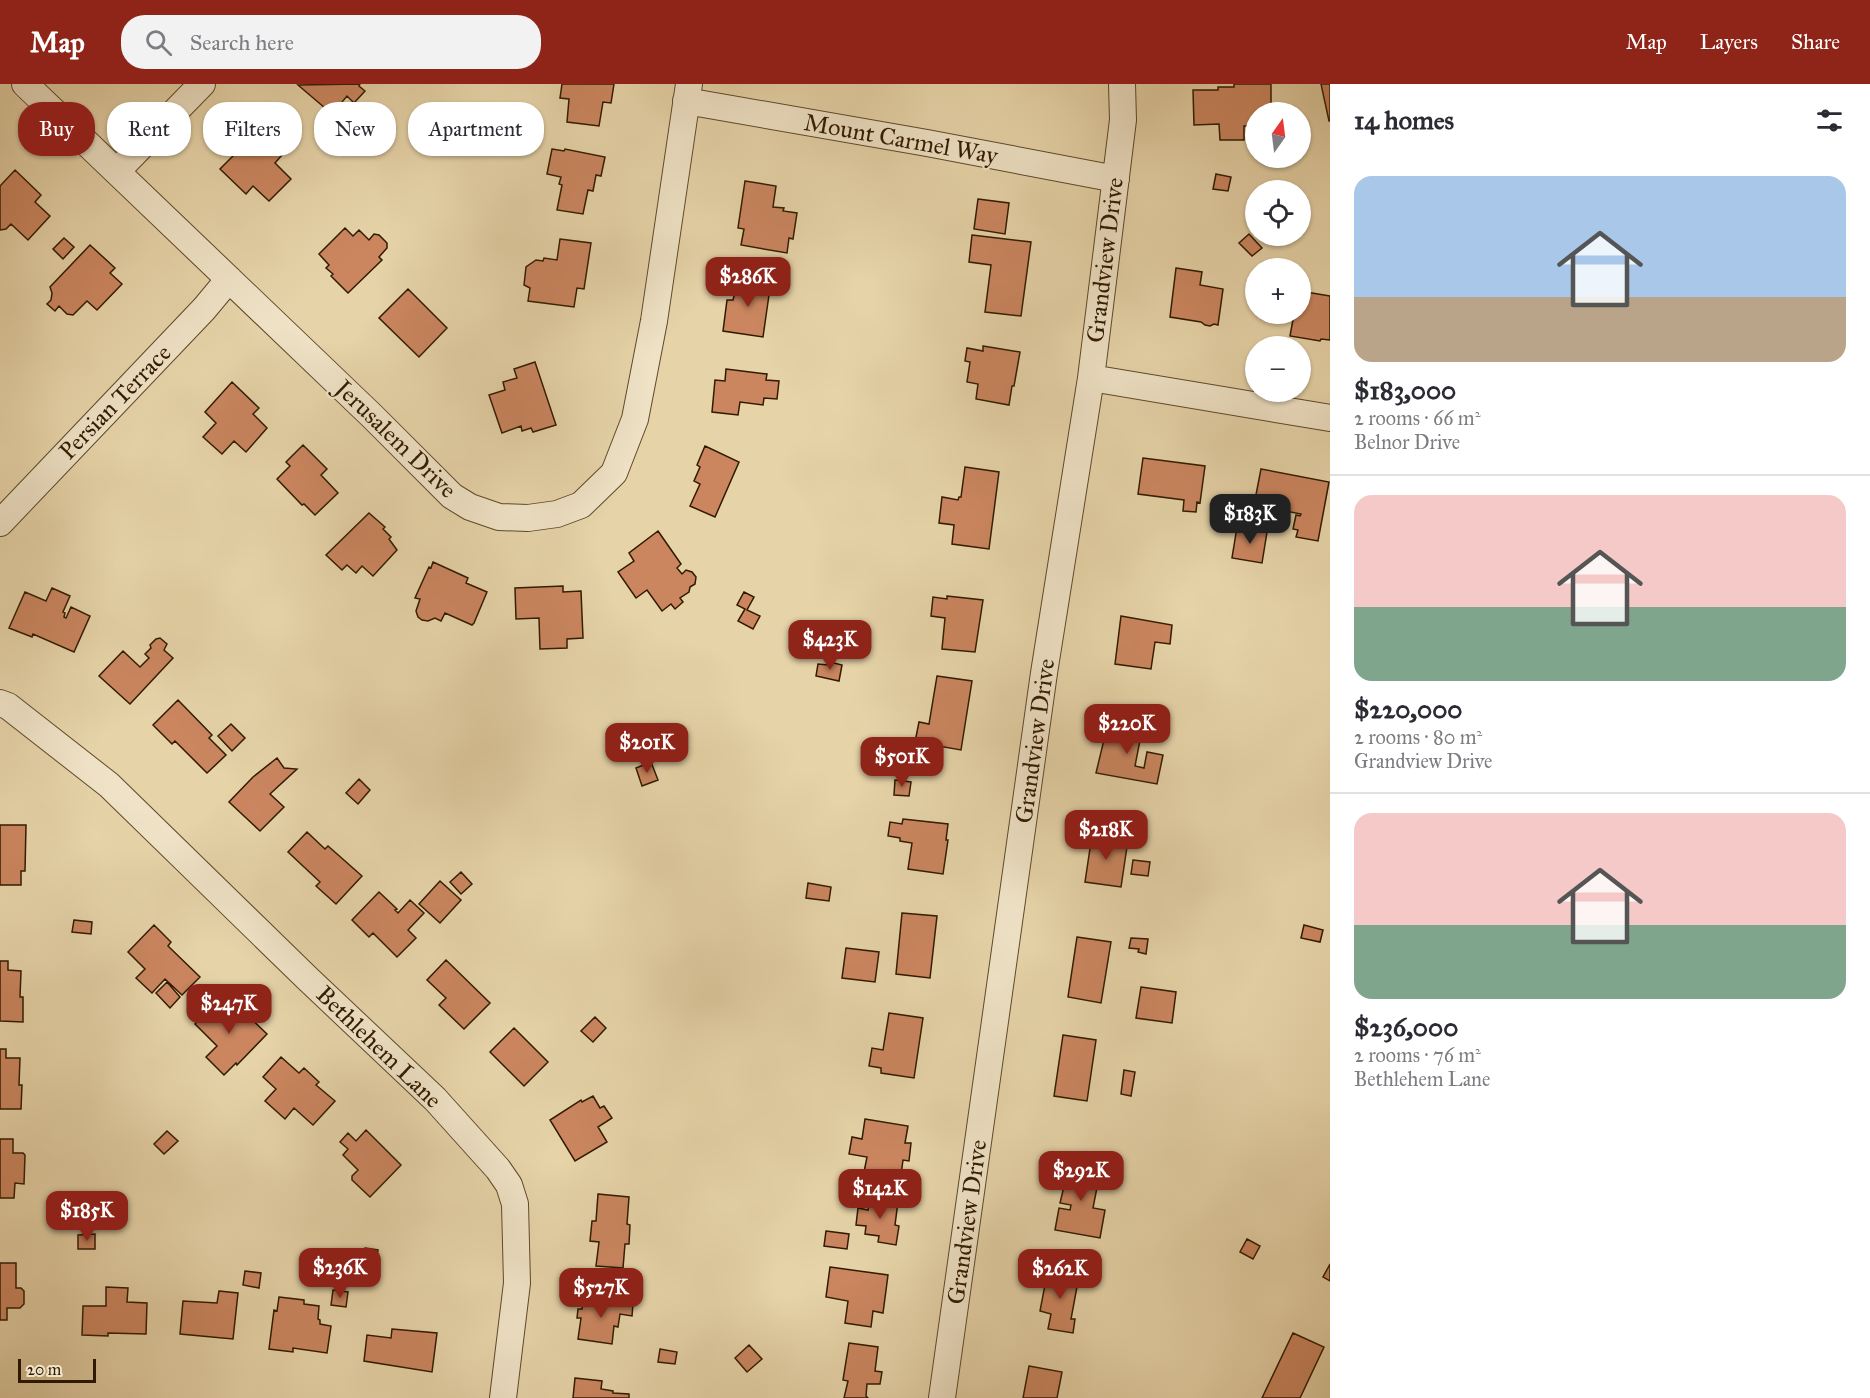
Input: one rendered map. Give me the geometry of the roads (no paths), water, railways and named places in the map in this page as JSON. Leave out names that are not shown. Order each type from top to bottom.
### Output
[{"type":"street","name":"Jerusalem Drive","points":[[25,84],[372,416],[452,496],[470,507],[499,517],[528,518],[557,514],[581,505],[614,473],[635,419],[654,321],[687,93]]},
{"type":"street","points":[[117,171],[202,84]]},
{"type":"street","name":"Grandview Drive","points":[[942,1398],[1044,673],[1090,378],[1123,120],[1122,84]]},
{"type":"street","name":"Mount Carmel Way","points":[[687,93],[927,143],[1116,179]]},
{"type":"street","name":"Persian Terrace","points":[[0,523],[204,309],[229,279]]},
{"type":"street","points":[[1090,378],[1330,418]]},
{"type":"street","name":"Bethlehem Lane","points":[[0,703],[8,706],[109,785],[435,1099],[498,1169],[509,1185],[515,1204],[517,1282],[502,1398]]}]
